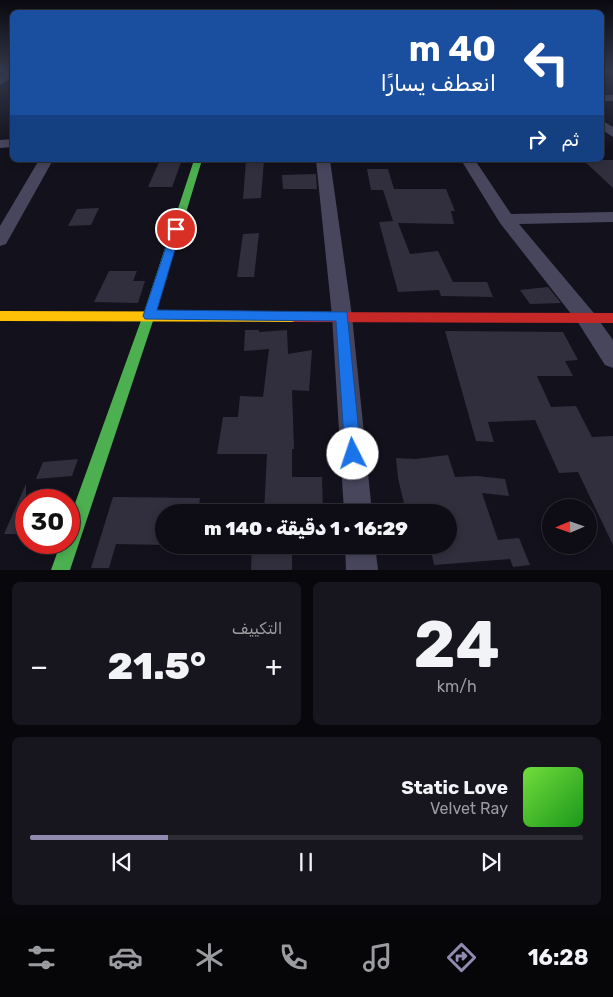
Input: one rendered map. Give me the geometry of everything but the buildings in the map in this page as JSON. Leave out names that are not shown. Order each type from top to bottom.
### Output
[{"type":"street","points":[[0,240],[45,162]]},
{"type":"street","points":[[60,570],[149,316],[197,162]]},
{"type":"street","points":[[323,162],[342,316],[357,504]]},
{"type":"street","points":[[469,162],[506,219],[586,318],[613,358]]},
{"type":"street","points":[[506,219],[613,217]]},
{"type":"street","points":[[0,316],[613,318]]},
{"type":"street","points":[[361,554],[362,570]]},
{"type":"traffic: fast","points":[[60,570],[149,315],[197,162]]},
{"type":"traffic: slow","points":[[0,316],[295,317]]},
{"type":"traffic: jam","points":[[295,317],[613,318]]},
{"type":"route","points":[[176,229],[149,316],[342,316],[353,454]]}]
